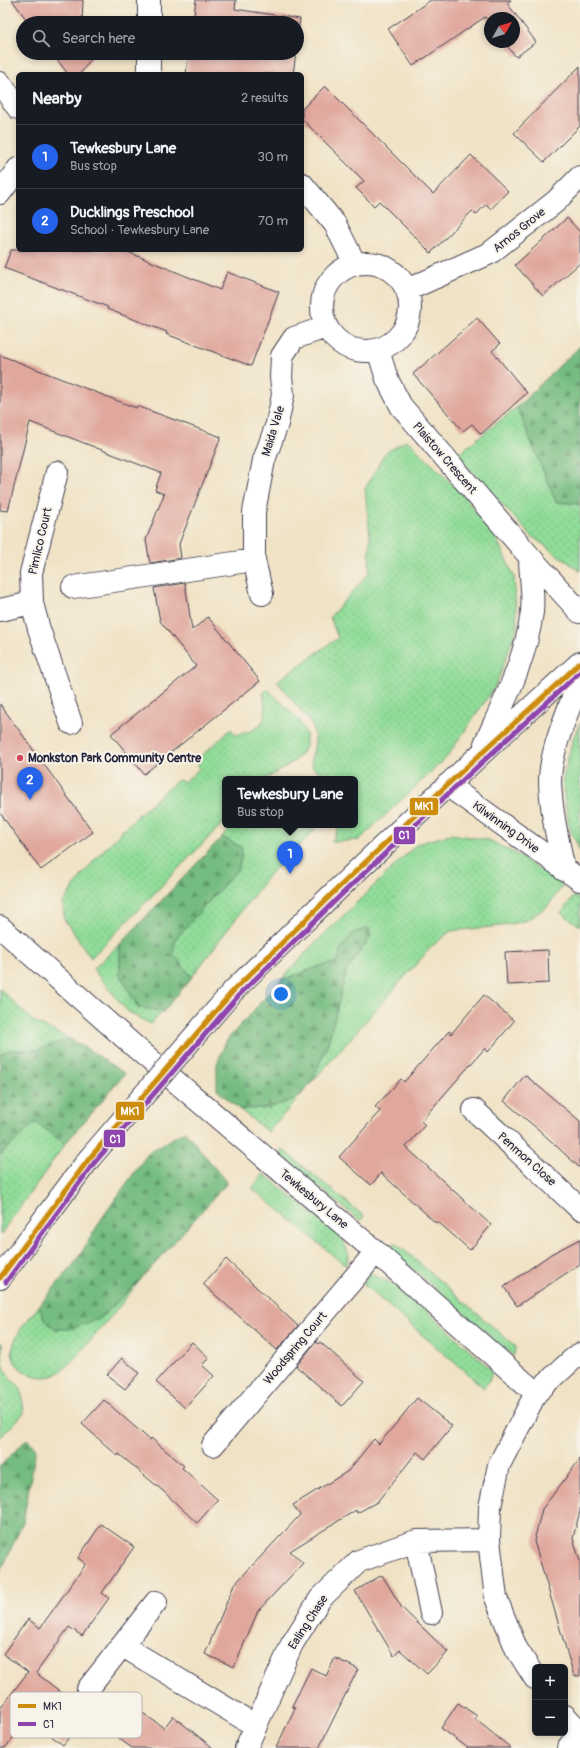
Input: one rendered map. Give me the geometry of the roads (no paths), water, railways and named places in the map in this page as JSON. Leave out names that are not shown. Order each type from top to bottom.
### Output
[{"type":"street","points":[[149,0],[149,16]]},
{"type":"street","points":[[149,60],[149,72]]},
{"type":"street","points":[[0,84],[16,105]]},
{"type":"street","points":[[0,193],[16,172]]},
{"type":"street","name":"Arnos Grove","points":[[407,290],[490,253],[559,199],[580,177]]},
{"type":"street","points":[[304,186],[335,224],[355,264]]},
{"type":"street","points":[[367,263],[380,265],[391,271],[407,290],[410,305],[408,320],[402,333],[392,343],[378,350],[363,351],[348,348],[335,339],[326,327],[322,314],[322,301],[326,289],[333,278],[343,269],[355,264],[367,263]]},
{"type":"street","name":"Maida Vale","points":[[262,594],[254,560],[254,512],[264,460],[277,424],[283,395],[281,377],[282,356],[294,338],[326,327]]},
{"type":"street","name":"Plaistow Crescent","points":[[378,350],[387,379],[401,406],[530,557],[580,612]]},
{"type":"street","name":"Pimlico Court","points":[[57,472],[31,573],[32,603],[39,629],[71,723]]},
{"type":"street","points":[[481,753],[508,694],[525,647],[532,611],[530,557]]},
{"type":"street","points":[[73,587],[254,560]]},
{"type":"street","points":[[0,610],[32,603]]},
{"type":"street","points":[[0,1278],[89,1159],[234,990],[335,891],[447,785],[580,663]]},
{"type":"street","name":"Kilwinning Drive","points":[[572,875],[553,816],[550,781],[554,756],[580,679]]},
{"type":"street","name":"Kilwinning Drive","points":[[447,785],[572,875]]},
{"type":"street","name":"Tewkesbury Lane","points":[[0,927],[134,1046],[376,1252],[536,1393]]},
{"type":"street","name":"Penmon Close","points":[[474,1110],[580,1209]]},
{"type":"street","name":"Woodspring Court","points":[[213,1445],[376,1252]]},
{"type":"street","points":[[532,1673],[516,1648],[496,1598],[489,1540],[490,1507],[499,1465],[536,1393],[580,1354]]},
{"type":"street","name":"Ealing Chase","points":[[246,1748],[292,1644],[320,1599],[359,1561],[416,1541],[489,1540]]},
{"type":"street","points":[[416,1541],[431,1613]]},
{"type":"street","points":[[88,1689],[156,1602]]},
{"type":"street","points":[[123,1646],[256,1726]]},
{"type":"street","points":[[568,1719],[580,1732],[568,1748]]},
{"type":"place","name":"Monkston Park Community Centre","points":[[20,758]]},
{"type":"place","name":"Ducklings Preschool","points":[[30,800]]},
{"type":"place","name":"Tewkesbury Lane","points":[[290,874]]}]
